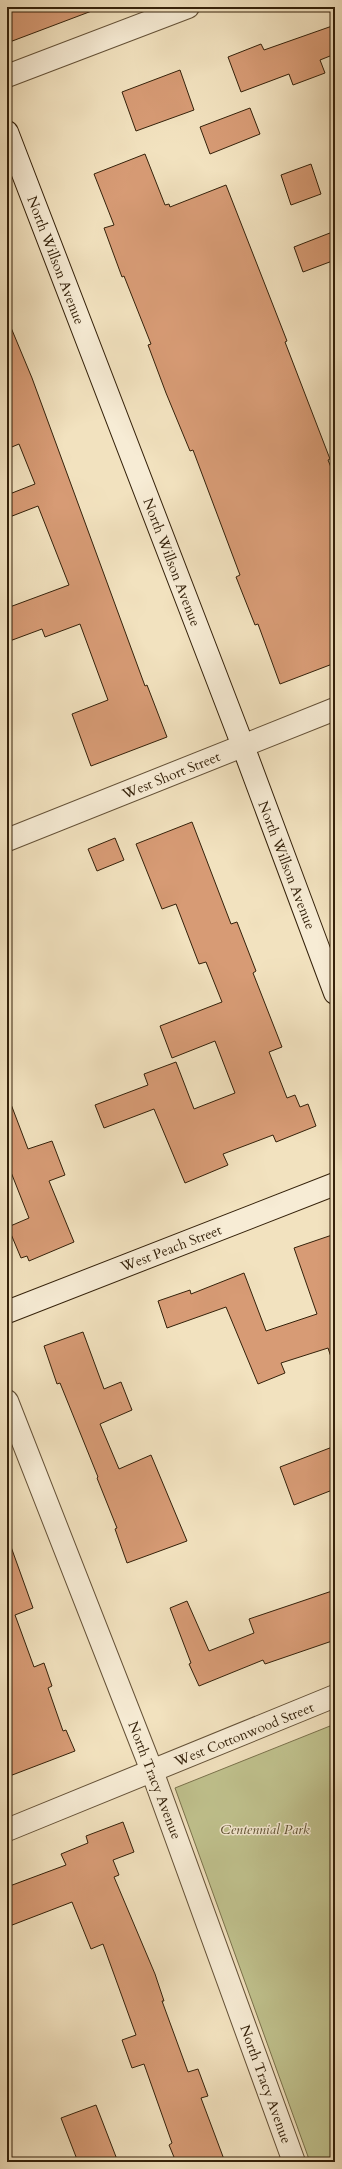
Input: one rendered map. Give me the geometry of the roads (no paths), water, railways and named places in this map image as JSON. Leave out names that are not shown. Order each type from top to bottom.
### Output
[{"type":"street","points":[[7,76],[188,7]]},
{"type":"street","name":"North Willson Avenue","points":[[7,132],[243,746],[335,993]]},
{"type":"street","name":"West Short Street","points":[[7,840],[335,710]]},
{"type":"street","name":"West Peach Street","points":[[7,1312],[335,1184]]},
{"type":"street","name":"North Tracy Avenue","points":[[7,1401],[152,1771],[294,2162]]},
{"type":"street","name":"West Cottonwood Street","points":[[7,1830],[335,1696]]},
{"type":"park label","name":"Centennial Park","points":[[265,1829]]}]
